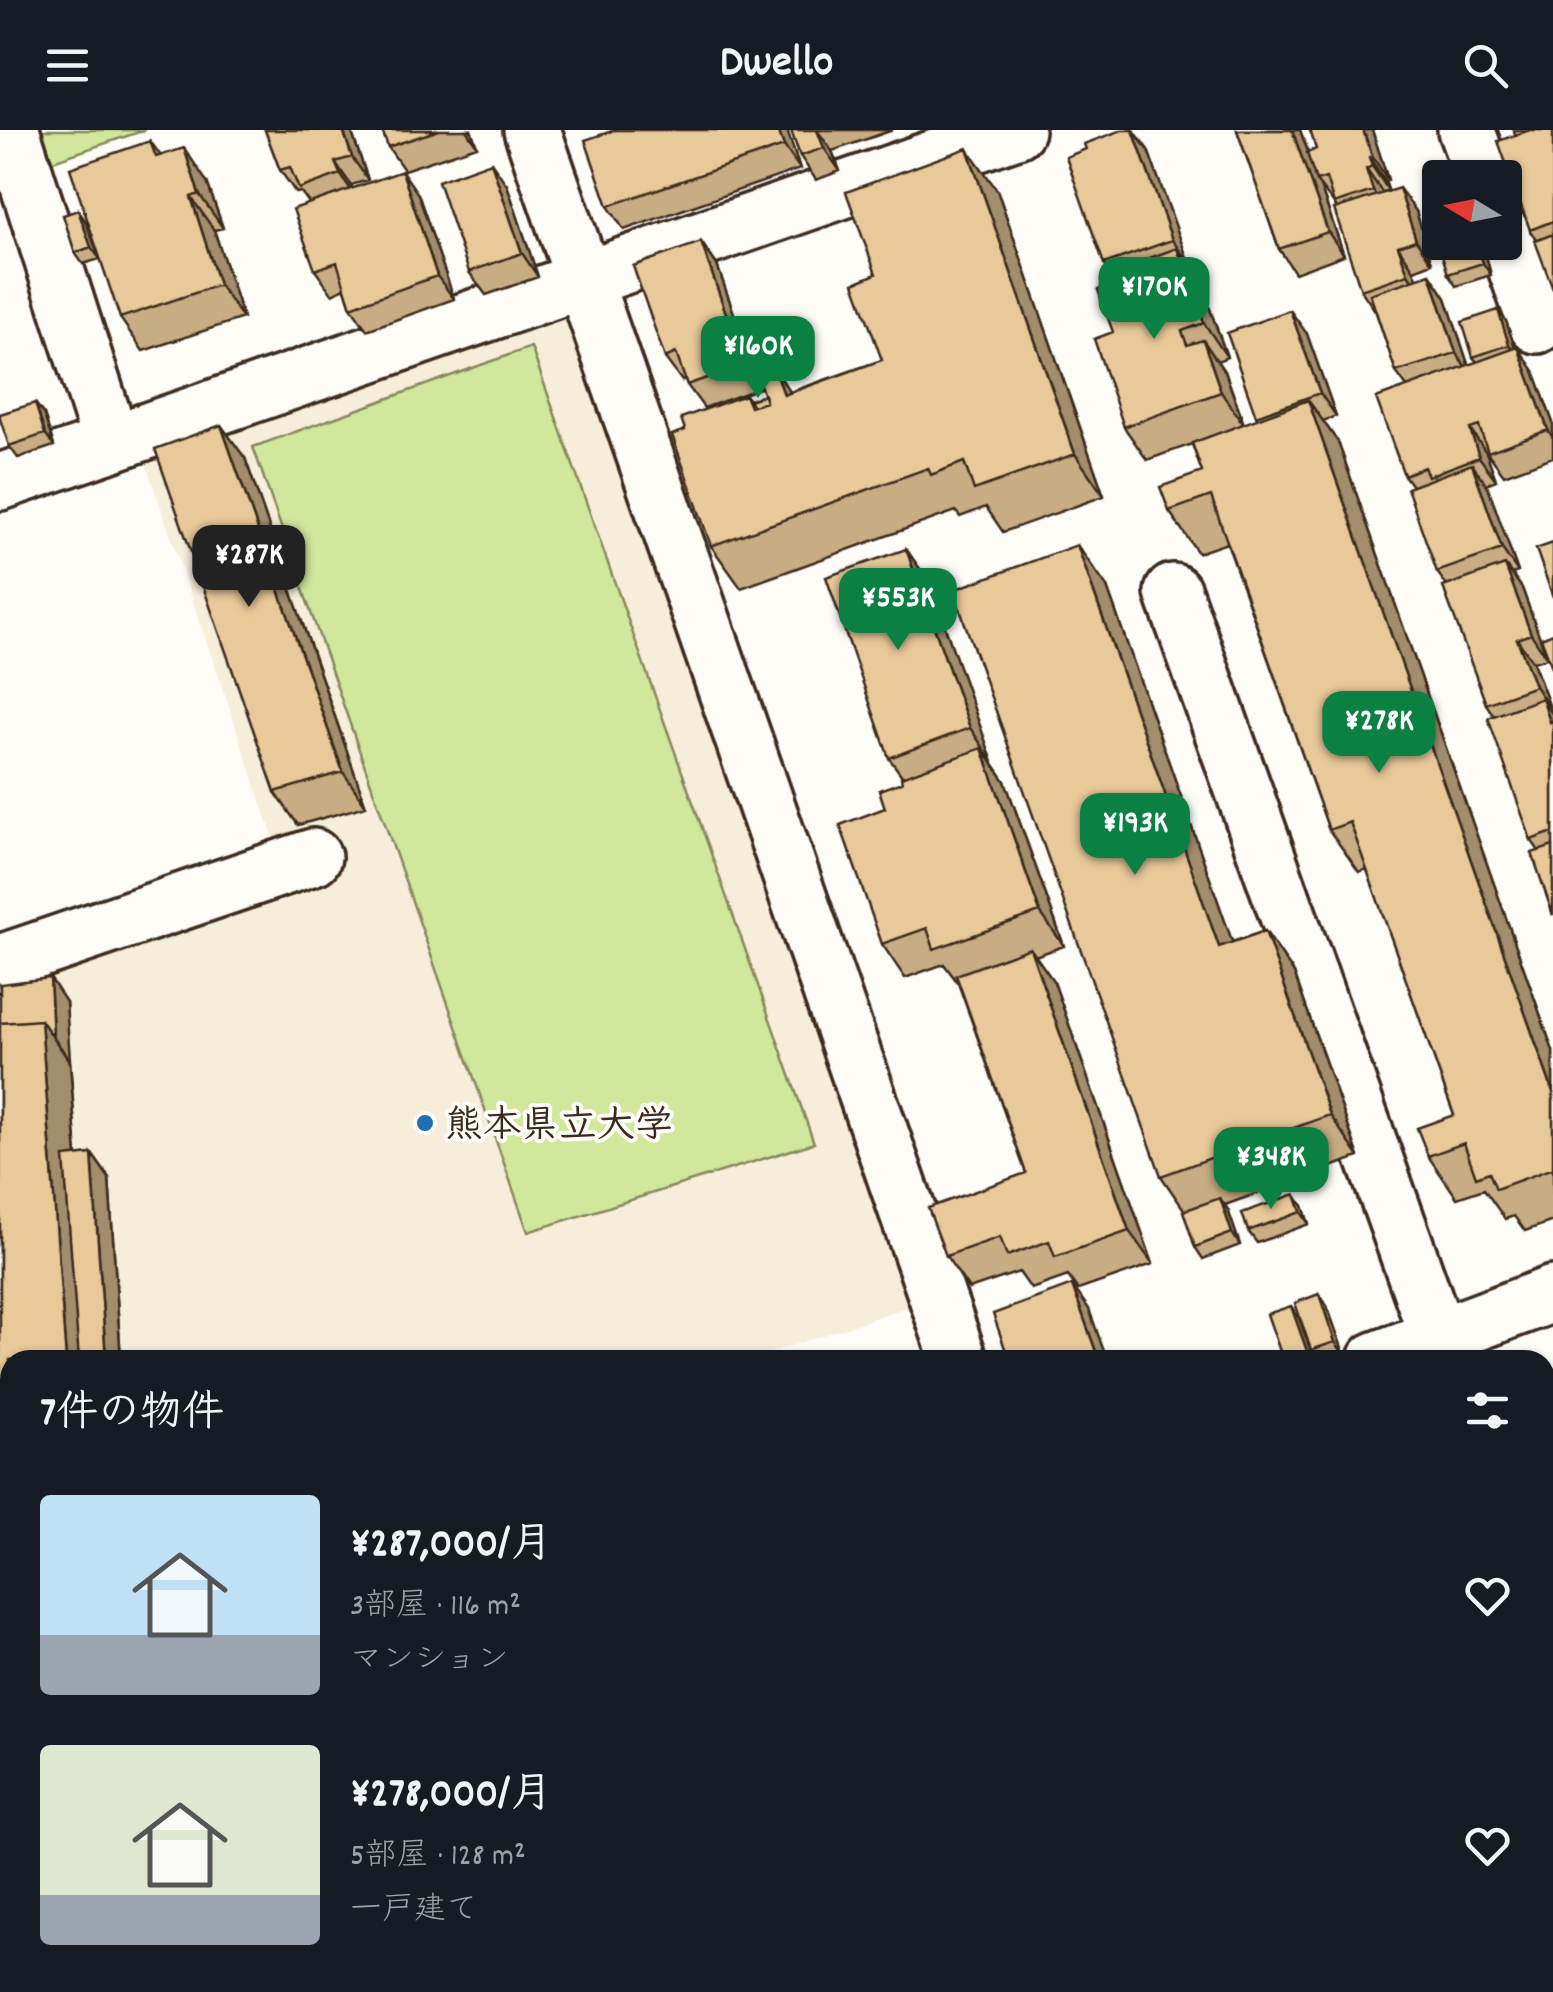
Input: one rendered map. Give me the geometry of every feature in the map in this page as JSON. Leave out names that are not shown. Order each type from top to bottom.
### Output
[{"type":"street","points":[[11,130],[112,442]]},
{"type":"street","points":[[532,130],[956,1350]]},
{"type":"street","points":[[1466,130],[1477,160]]},
{"type":"street","points":[[0,482],[1011,131]]},
{"type":"street","points":[[1513,260],[1537,325]]},
{"type":"street","points":[[1173,592],[1442,1349],[1553,1294]]},
{"type":"street","points":[[0,963],[313,857]]},
{"type":"shaded area","name":"熊本県立大学","points":[[551,311],[571,321],[913,1305],[778,1350],[0,1350],[0,941],[276,845],[142,452]]},
{"type":"green space","points":[[39,130],[145,130],[50,162]]},
{"type":"green space","points":[[531,347],[814,1143],[528,1232],[253,447]]},
{"type":"building","points":[[265,130],[343,130],[352,157],[335,162],[340,174],[299,189],[290,167],[280,170]]},
{"type":"building","points":[[382,130],[439,130],[388,147]]},
{"type":"building","points":[[615,130],[778,130],[784,146],[608,206],[585,140]]},
{"type":"building","points":[[791,130],[817,130],[824,148],[800,156]]},
{"type":"building","points":[[1122,130],[1133,130],[1172,240],[1104,264],[1066,157],[1086,149],[1084,144]]},
{"type":"building","points":[[1237,130],[1292,130],[1328,232],[1279,249]]},
{"type":"building","points":[[1310,130],[1363,130],[1372,156],[1372,166],[1366,169],[1373,191],[1334,204],[1326,178],[1316,181],[1307,153],[1316,149]]},
{"type":"building","points":[[1530,130],[1553,130],[1553,221],[1530,230],[1522,208],[1522,160],[1505,160],[1498,141]]},
{"type":"building","points":[[150,141],[156,157],[184,148],[199,194],[191,197],[219,285],[120,318],[70,168]]},
{"type":"building","points":[[967,148],[1075,454],[974,490],[964,462],[931,475],[928,468],[711,546],[672,435],[685,430],[681,418],[745,395],[750,407],[766,402],[757,376],[775,370],[784,395],[882,360],[854,283],[876,274],[846,192]]},
{"type":"building","points":[[491,162],[522,253],[469,272],[438,181]]},
{"type":"building","points":[[402,171],[437,276],[351,307],[337,262],[315,270],[293,209]]},
{"type":"building","points":[[1399,188],[1416,240],[1398,246],[1408,274],[1361,290],[1334,209]]},
{"type":"building","points":[[78,210],[91,247],[75,253],[63,215]]},
{"type":"building","points":[[1553,234],[1553,289],[1535,241]]},
{"type":"building","points":[[701,242],[744,365],[687,385],[676,353],[665,358],[633,266]]},
{"type":"building","points":[[1177,248],[1204,323],[1182,331],[1187,345],[1203,340],[1221,392],[1124,427],[1094,339],[1113,332],[1098,290],[1138,276],[1133,264]]},
{"type":"building","points":[[1444,260],[1482,260],[1483,263],[1448,274]]},
{"type":"building","points":[[1430,274],[1456,353],[1396,372],[1370,294]]},
{"type":"building","points":[[1290,310],[1320,393],[1256,416],[1227,333]]},
{"type":"building","points":[[1498,310],[1509,345],[1473,357],[1462,322]]},
{"type":"building","points":[[1518,347],[1548,430],[1488,452],[1479,426],[1470,429],[1479,457],[1428,476],[1424,467],[1404,475],[1376,398]]},
{"type":"building","points":[[764,395],[766,402],[753,406],[749,400]]},
{"type":"building","points":[[1308,400],[1553,1092],[1553,1168],[1496,1189],[1489,1172],[1476,1177],[1464,1143],[1428,1156],[1417,1128],[1454,1115],[1350,822],[1329,830],[1211,496],[1169,511],[1160,487],[1202,472],[1192,443]]},
{"type":"building","points":[[35,403],[45,434],[9,446],[0,414]]},
{"type":"building","points":[[221,425],[343,772],[275,792],[155,449]]},
{"type":"building","points":[[1472,464],[1502,549],[1437,572],[1407,488]]},
{"type":"building","points":[[1553,543],[1553,597],[1536,549]]},
{"type":"building","points":[[1077,545],[1219,947],[1265,931],[1330,1115],[1161,1176],[953,590]]},
{"type":"building","points":[[906,549],[970,728],[889,758],[826,577]]},
{"type":"building","points":[[1505,565],[1531,634],[1517,639],[1535,686],[1486,704],[1443,587]]},
{"type":"building","points":[[1553,633],[1553,670],[1541,638]]},
{"type":"building","points":[[1542,698],[1550,722],[1553,720],[1553,832],[1531,840],[1488,718]]},
{"type":"building","points":[[982,748],[1040,912],[934,949],[927,928],[882,944],[840,825],[885,808],[879,790],[902,782],[901,777]]},
{"type":"building","points":[[1553,846],[1553,915],[1532,853]]},
{"type":"building","points":[[1030,948],[1129,1231],[1055,1257],[1049,1241],[1007,1256],[1000,1237],[946,1256],[928,1208],[1026,1173],[956,975]]},
{"type":"building","points":[[50,978],[53,1037],[41,1020],[0,1023],[0,984]]},
{"type":"building","points":[[41,1020],[65,1350],[0,1350],[0,1023]]},
{"type":"building","points":[[92,1154],[105,1350],[78,1350],[64,1157]]},
{"type":"building","points":[[1295,1194],[1301,1212],[1248,1231],[1242,1213]]},
{"type":"building","points":[[1220,1198],[1232,1233],[1195,1247],[1183,1211]]},
{"type":"building","points":[[1072,1285],[1095,1350],[1006,1350],[993,1314]]},
{"type":"building","points":[[1319,1294],[1335,1342],[1311,1350],[1295,1303]]},
{"type":"building","points":[[1291,1306],[1307,1350],[1280,1350],[1267,1314]]},
{"type":"place","name":"熊本県立大学","points":[[425,1123]]}]
